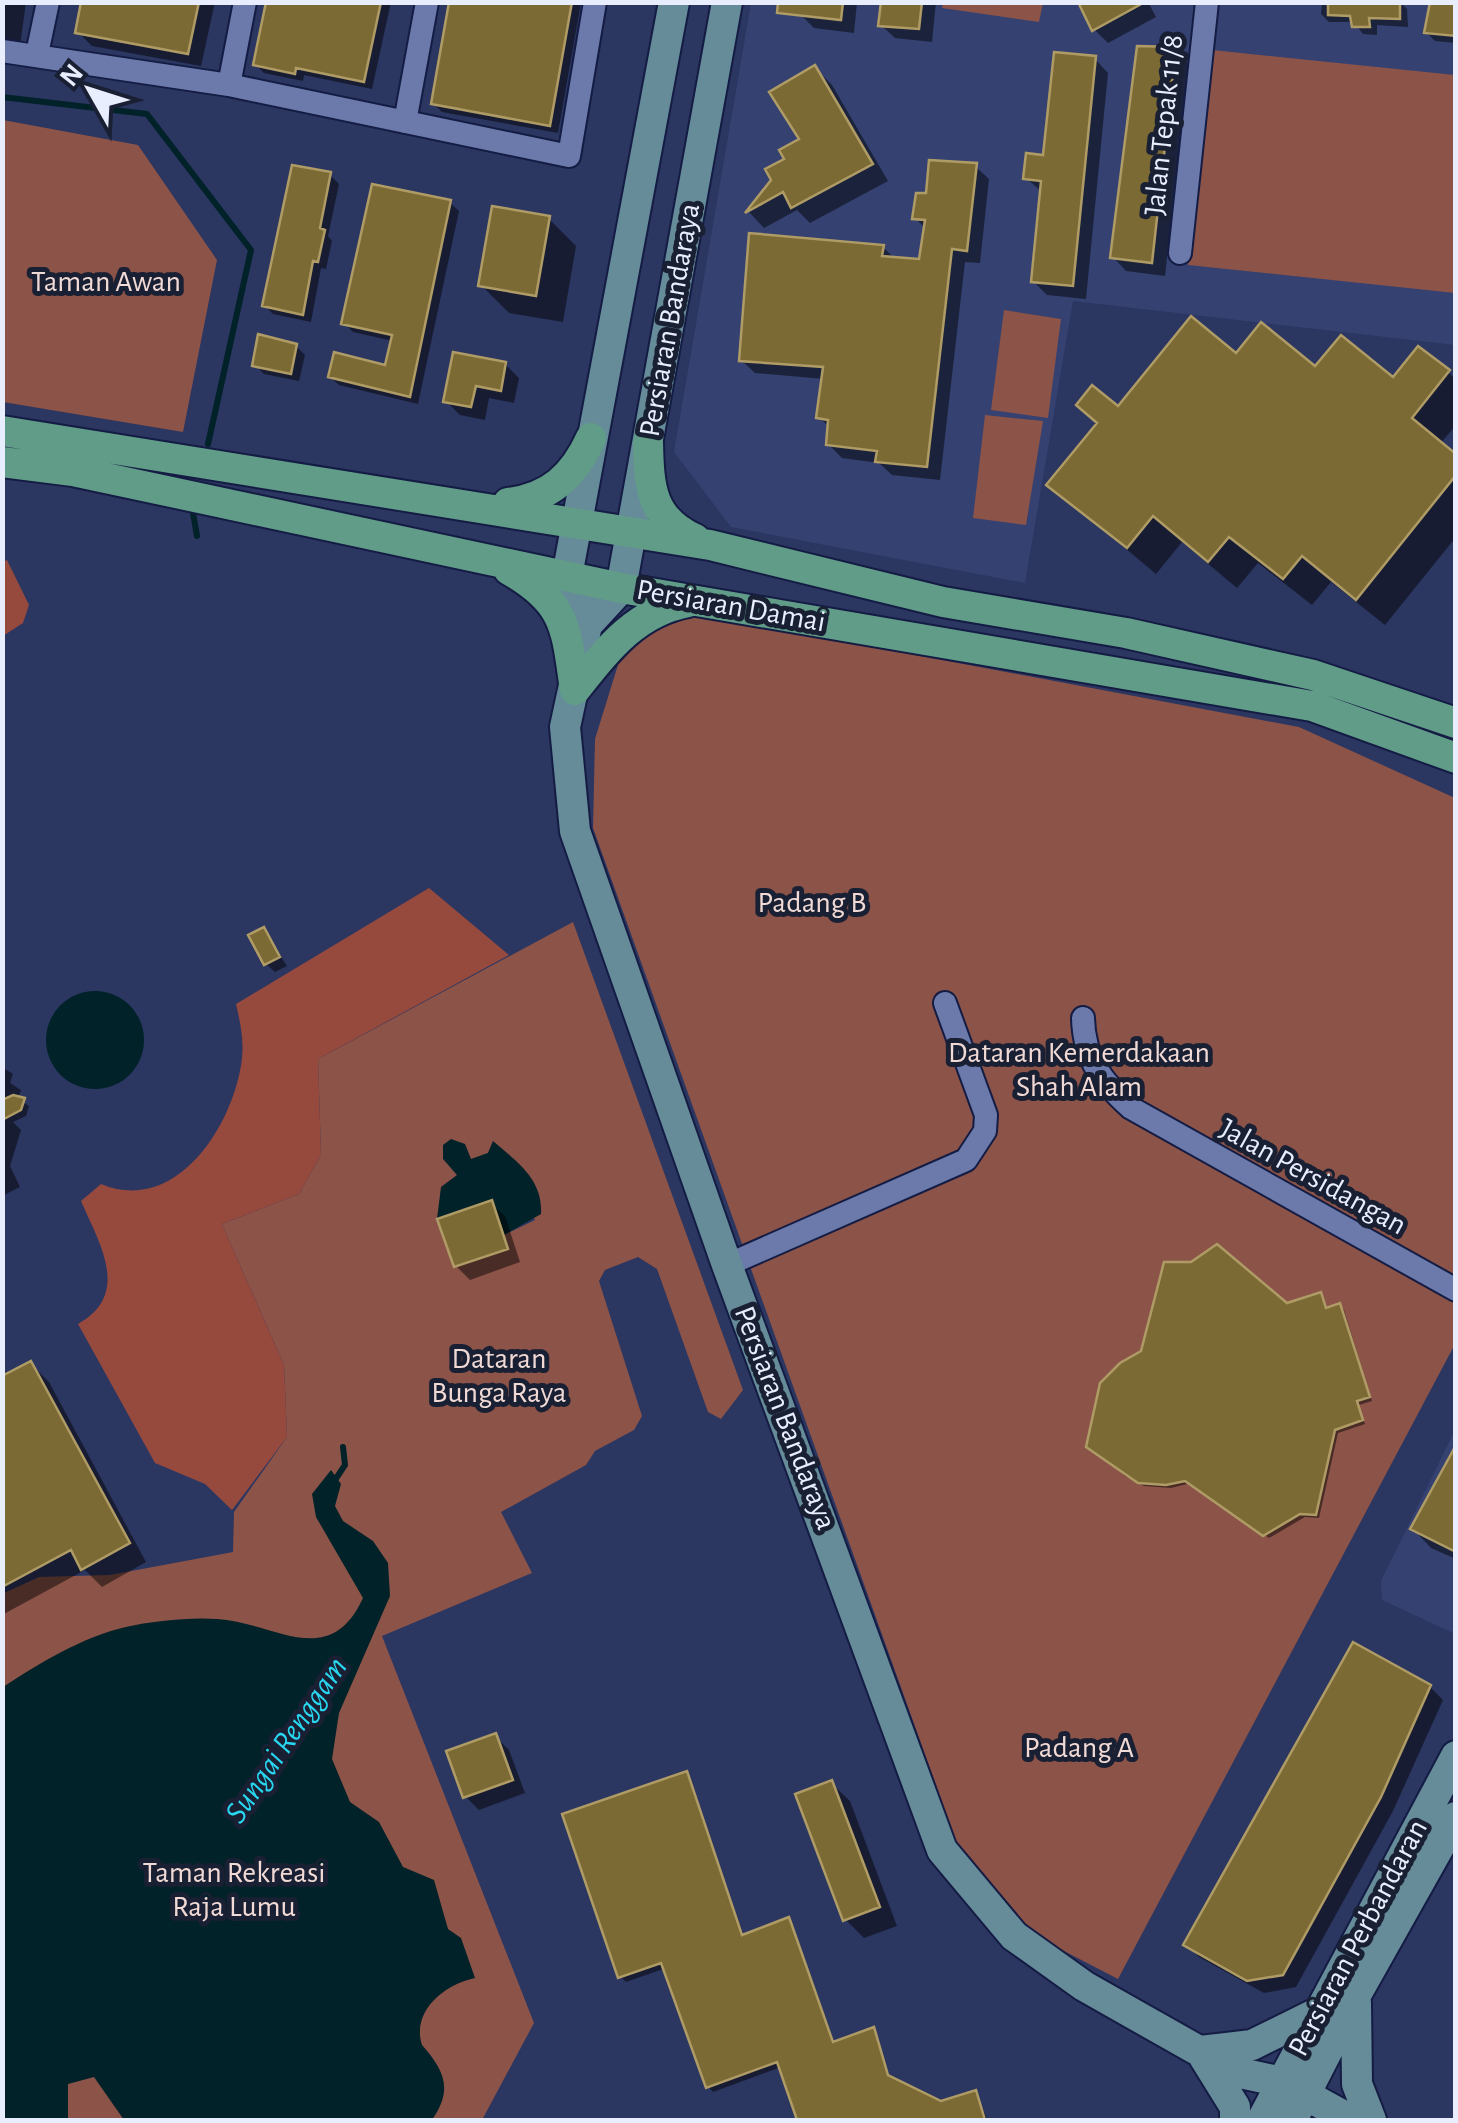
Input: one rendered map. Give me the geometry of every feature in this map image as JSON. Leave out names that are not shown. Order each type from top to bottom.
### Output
[{"type":"main road","name":"Persiaran Bandaraya","points":[[566,576],[674,2]]},
{"type":"main road","name":"Persiaran Bandaraya","points":[[621,588],[727,2]]},
{"type":"main road","name":"Persiaran Damai","points":[[2,431],[710,545],[943,602],[1126,633],[1312,674],[1456,723]]},
{"type":"main road","points":[[480,506],[534,500],[550,493],[580,462],[591,438]]},
{"type":"main road","points":[[648,444],[649,492],[657,508],[680,532],[710,545]]},
{"type":"main road","name":"Persiaran Damai","points":[[2,462],[73,472],[621,588],[1312,706],[1456,758]]},
{"type":"main road","points":[[488,558],[526,579],[556,606],[565,622],[576,690]]},
{"type":"main road","points":[[566,576],[587,624],[621,588]]},
{"type":"main road","points":[[576,690],[617,638],[638,622],[671,605],[695,601]]},
{"type":"main road","name":"Persiaran Bandaraya","points":[[587,624],[576,690],[565,727],[575,832],[727,1264],[942,1850],[1014,1936],[1084,1986],[1236,2072],[1283,2108],[1351,2120]]},
{"type":"main road","name":"Persiaran Perbandaran","points":[[1283,2108],[1320,2011],[1456,1756]]},
{"type":"main road","name":"Persiaran Perbandaran","points":[[1283,2108],[1356,1994],[1456,1816]]},
{"type":"main road","points":[[1356,1994],[1357,2084],[1371,2120]]},
{"type":"main road","points":[[1234,2120],[1235,2107],[1200,2051],[1252,2045],[1320,2011]]},
{"type":"street","points":[[37,54],[48,2]]},
{"type":"street","points":[[230,85],[245,2]]},
{"type":"street","points":[[404,122],[428,2]]},
{"type":"street","points":[[2,52],[37,54],[230,85],[569,156],[595,2]]},
{"type":"street","name":"Jalan Tepak 11/8","points":[[1180,253],[1207,2]]},
{"type":"street","points":[[727,1264],[966,1160],[986,1131],[986,1115],[946,1003]]},
{"type":"street","name":"Jalan Persidangan","points":[[1083,1018],[1086,1054],[1107,1087],[1131,1108],[1456,1290]]},
{"type":"shaded area","points":[[751,3],[1455,3],[1455,345],[1073,301],[1025,583],[731,527],[674,452]]},
{"type":"shaded area","points":[[7,560],[29,605],[23,623],[3,636],[3,562]]},
{"type":"shaded area","points":[[429,888],[509,955],[318,1059],[321,1155],[299,1194],[222,1224],[284,1365],[287,1437],[232,1510],[205,1484],[155,1463],[78,1324],[104,1298],[107,1283],[102,1250],[81,1201],[101,1184],[129,1190],[155,1187],[178,1175],[215,1134],[237,1083],[242,1044],[236,1004]]},
{"type":"shaded area","points":[[1455,1430],[1455,1634],[1382,1600],[1381,1581]]},
{"type":"green space","points":[[943,2],[1043,3],[1039,22],[942,8]]},
{"type":"green space","points":[[1212,50],[1455,75],[1455,293],[1188,265]]},
{"type":"green space","name":"Taman Awan","points":[[3,120],[138,145],[217,260],[183,432],[3,402]]},
{"type":"green space","points":[[1004,310],[1061,319],[1048,418],[991,410]]},
{"type":"green space","points":[[985,415],[1043,421],[1026,525],[973,518]]},
{"type":"green space","name":"Dataran Kemerdakaan Shah Alam","points":[[671,609],[1299,727],[1455,798],[1455,1344],[1118,1979],[1033,1935],[956,1841],[593,828],[595,739],[622,652]]},
{"type":"green space","name":"Taman Rekreasi Raja Lumu","points":[[573,922],[743,1390],[721,1419],[708,1412],[657,1269],[638,1257],[605,1270],[599,1281],[642,1416],[634,1430],[595,1451],[586,1465],[501,1512],[532,1573],[382,1636],[534,2023],[482,2120],[3,2120],[2,1594],[39,1577],[110,1575],[233,1552],[234,1512],[287,1437],[284,1365],[222,1224],[299,1194],[321,1155],[318,1059]],"holes":[[[493,1142],[535,1220],[504,1235],[508,1249],[454,1267],[437,1218],[462,1171],[488,1153]]]},
{"type":"water","points":[[95,991],[114,995],[129,1006],[140,1021],[144,1040],[140,1059],[129,1074],[114,1085],[95,1089],[76,1085],[61,1074],[50,1059],[46,1040],[50,1021],[61,1006],[76,995]]},
{"type":"water","points":[[451,1139],[465,1144],[471,1159],[488,1153],[493,1141],[533,1181],[541,1214],[504,1235],[491,1200],[437,1219],[441,1187],[457,1175],[443,1159],[443,1145]]},
{"type":"water","points":[[331,1470],[341,1484],[335,1506],[343,1521],[373,1541],[388,1563],[390,1596],[339,1713],[332,1759],[350,1802],[379,1822],[403,1867],[434,1880],[448,1929],[461,1938],[475,1978],[442,1993],[421,2021],[422,2045],[436,2063],[443,2081],[439,2109],[432,2120],[124,2120],[94,2077],[68,2084],[68,2120],[3,2120],[3,1687],[78,1644],[110,1631],[147,1623],[217,1619],[299,1637],[317,1638],[334,1633],[349,1620],[363,1598],[316,1517],[312,1494]]},
{"type":"building","points":[[81,2],[199,2],[188,54],[75,33]]},
{"type":"building","points":[[266,2],[381,2],[364,82],[296,68],[295,74],[253,65]]},
{"type":"building","points":[[449,2],[572,2],[550,126],[431,104]]},
{"type":"building","points":[[778,2],[843,2],[841,20],[777,13]]},
{"type":"building","points":[[881,2],[922,2],[919,29],[878,26]]},
{"type":"building","points":[[1078,2],[1145,2],[1092,31]]},
{"type":"building","points":[[1328,2],[1400,2],[1400,19],[1369,18],[1370,27],[1352,27],[1350,16],[1328,15]]},
{"type":"building","points":[[1430,2],[1456,2],[1456,36],[1424,33]]},
{"type":"building","points":[[1137,46],[1176,47],[1152,263],[1110,258]]},
{"type":"building","points":[[1054,52],[1096,56],[1073,286],[1031,282],[1041,181],[1023,179],[1026,153],[1043,155]]},
{"type":"building","points":[[815,65],[873,164],[791,208],[783,192],[745,213],[771,180],[765,169],[784,159],[779,150],[799,139],[769,92]]},
{"type":"building","points":[[929,160],[977,163],[967,251],[952,249],[927,467],[875,462],[877,451],[826,445],[828,420],[816,418],[823,367],[739,361],[749,233],[884,245],[882,256],[919,259],[925,220],[912,219],[916,193],[926,193]]},
{"type":"building","points":[[292,165],[331,172],[320,228],[325,230],[318,262],[313,261],[303,315],[262,306]]},
{"type":"building","points":[[372,184],[451,200],[410,397],[328,377],[334,352],[385,365],[392,335],[341,324]]},
{"type":"building","points":[[492,206],[550,216],[536,296],[478,286]]},
{"type":"building","points":[[1191,316],[1236,353],[1261,322],[1315,366],[1341,335],[1393,377],[1418,346],[1450,370],[1412,418],[1456,454],[1456,475],[1356,600],[1302,556],[1283,579],[1229,537],[1208,562],[1153,516],[1127,548],[1046,485],[1097,423],[1076,405],[1092,385],[1118,406]]},
{"type":"building","points":[[258,334],[297,344],[291,374],[252,366]]},
{"type":"building","points":[[453,352],[506,362],[501,391],[476,386],[471,407],[443,402]]},
{"type":"building","points":[[264,927],[280,957],[264,965],[248,935]]},
{"type":"building","points":[[13,1095],[25,1098],[21,1110],[2,1120],[2,1100]]},
{"type":"building","points":[[492,1200],[508,1249],[454,1267],[437,1219]]},
{"type":"building","points":[[1217,1244],[1287,1303],[1321,1292],[1326,1308],[1340,1303],[1370,1397],[1357,1401],[1363,1420],[1335,1430],[1316,1515],[1300,1514],[1263,1536],[1185,1481],[1166,1485],[1138,1483],[1086,1447],[1100,1383],[1120,1363],[1141,1351],[1164,1262],[1191,1262]]},
{"type":"building","points":[[31,1361],[130,1543],[81,1570],[71,1550],[2,1587],[2,1376]]},
{"type":"building","points":[[1456,1445],[1456,1552],[1410,1529]]},
{"type":"building","points":[[1353,1642],[1431,1685],[1381,1797],[1283,1975],[1247,1981],[1183,1945]]},
{"type":"building","points":[[496,1733],[513,1780],[463,1798],[446,1751]]},
{"type":"building","points":[[687,1771],[742,1935],[789,1917],[833,2042],[874,2027],[888,2075],[941,2101],[976,2090],[985,2120],[797,2120],[777,2062],[706,2088],[661,1963],[618,1978],[562,1814]]},
{"type":"building","points":[[832,1780],[880,1907],[843,1921],[795,1794]]},
{"type":"waterway","name":"Sungai Renggam","points":[[2,97],[147,114],[251,250],[208,444]]},
{"type":"waterway","name":"Sungai Renggam","points":[[193,513],[197,536]]},
{"type":"waterway","name":"Sungai Renggam","points":[[333,1483],[345,1465],[343,1447]]},
{"type":"park label","name":"Padang B","points":[[812,903]]},
{"type":"park label","name":"Dataran Bunga Raya","points":[[499,1376]]},
{"type":"park label","name":"Padang A","points":[[1079,1748]]}]
